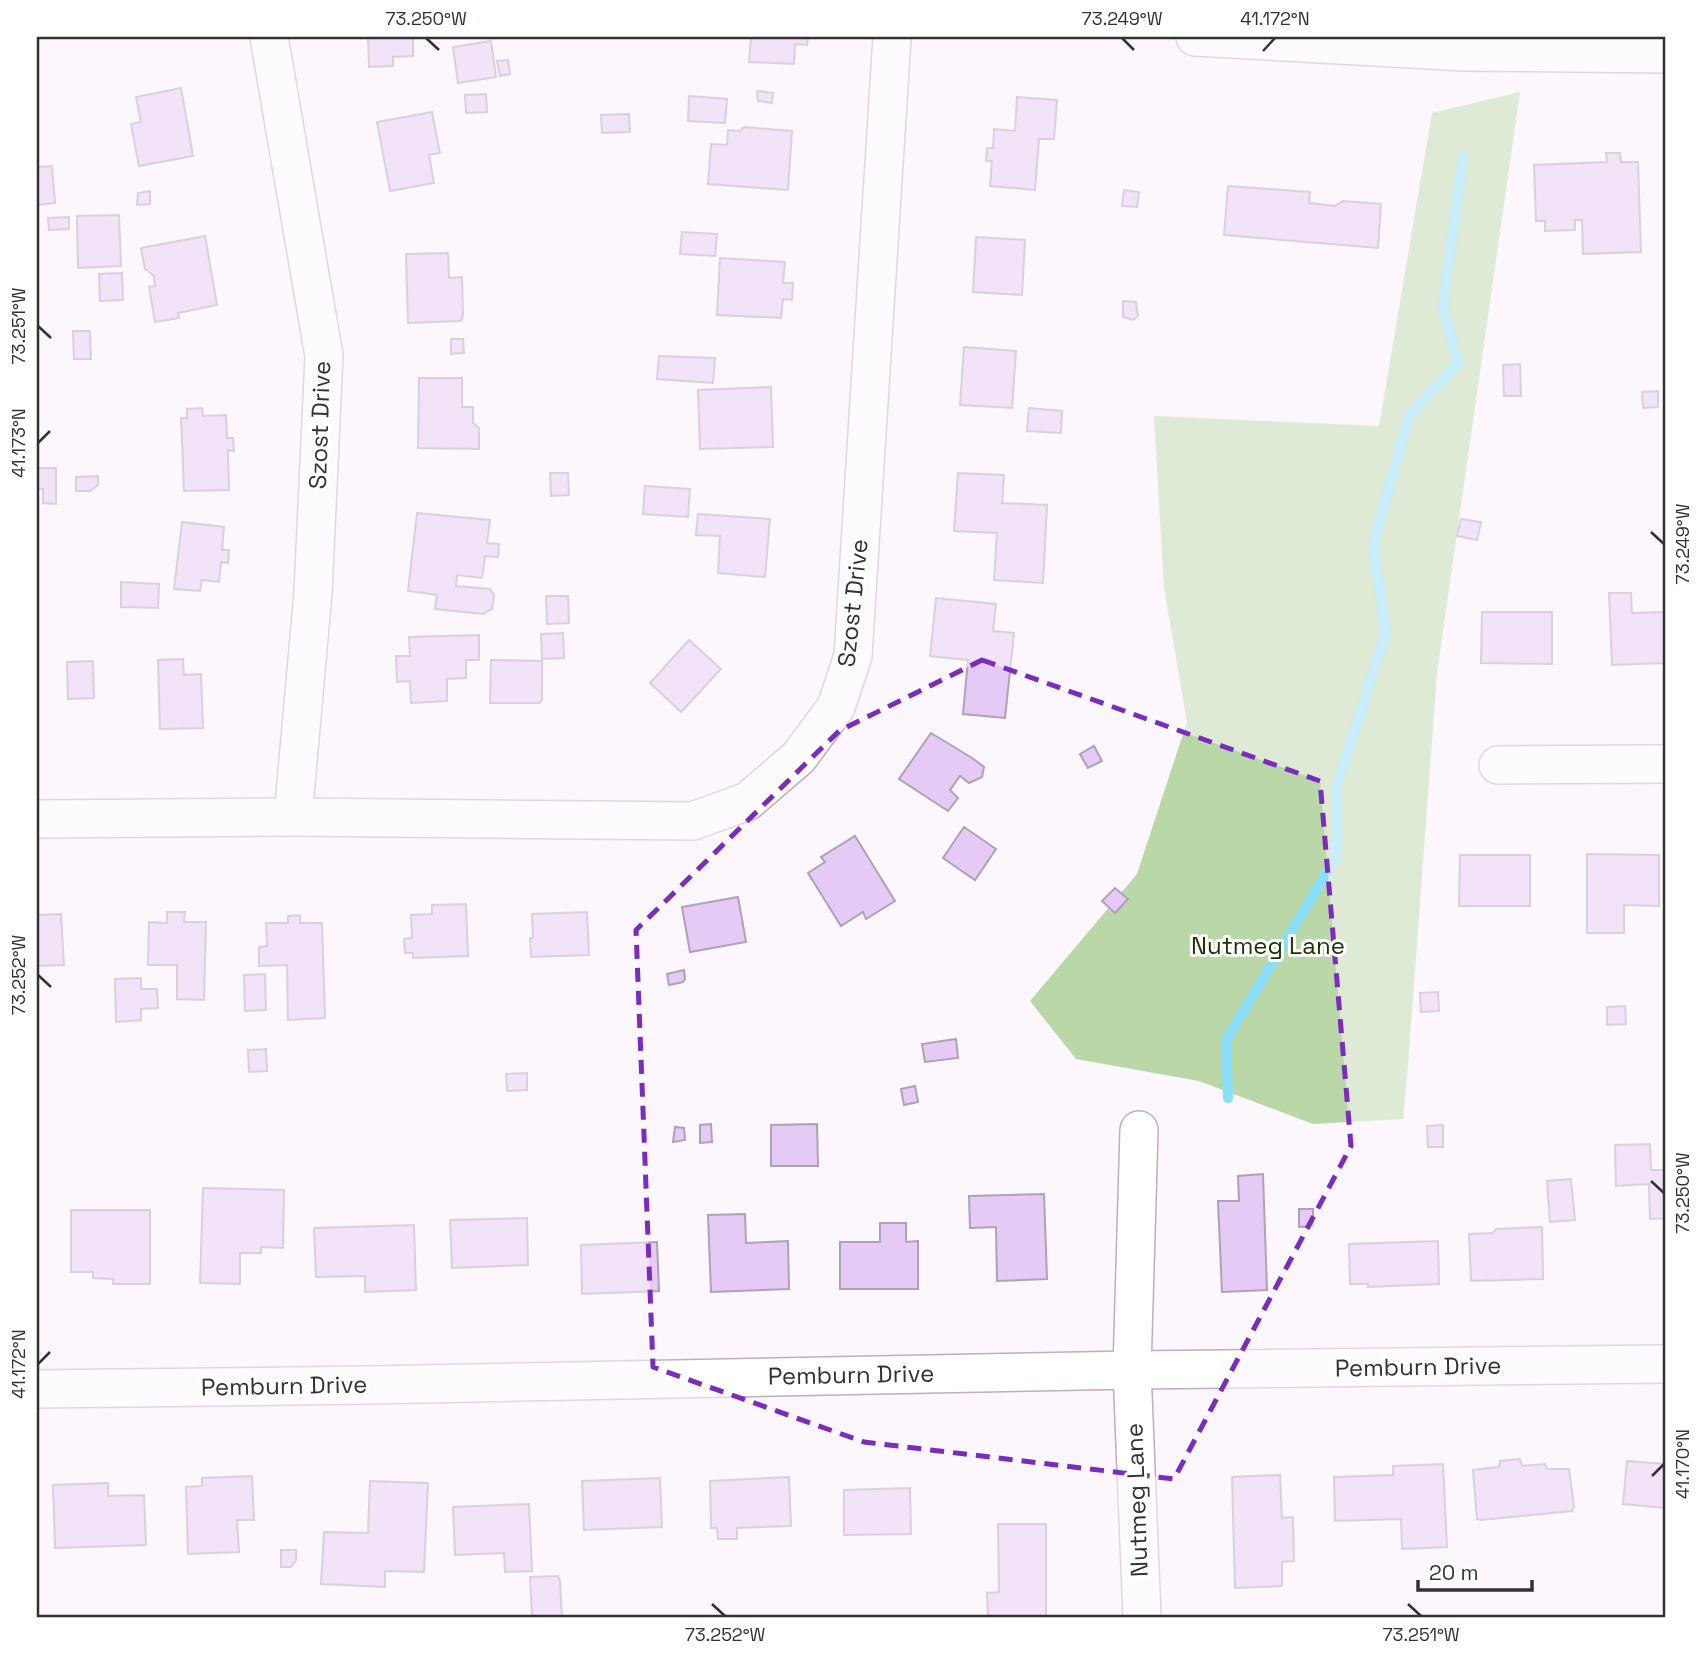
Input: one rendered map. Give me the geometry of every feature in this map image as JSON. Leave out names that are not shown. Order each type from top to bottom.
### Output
[{"type":"street","name":"Szost Drive","points":[[269,37],[324,356],[313,593],[293,817]]},
{"type":"street","name":"Szost Drive","points":[[37,819],[293,817],[693,821],[748,801],[799,757],[835,707],[853,656],[892,37]]},
{"type":"street","points":[[1195,37],[1465,44],[1665,54]]},
{"type":"street","points":[[1498,765],[1665,764]]},
{"type":"street","name":"Nutmeg Lane","points":[[1139,1130],[1132,1370],[1142,1617]]},
{"type":"street","name":"Pemburn Drive","points":[[37,1389],[1132,1370],[1665,1364]]},
{"type":"highlighted area","points":[[982,660],[1320,781],[1351,1146],[1174,1479],[864,1442],[653,1367],[636,930],[839,731]]},
{"type":"green space","name":"Nutmeg Lane","points":[[1520,92],[1437,673],[1403,1119],[1313,1124],[1199,1081],[1076,1059],[1030,1001],[1137,874],[1187,722],[1164,588],[1154,416],[1379,426],[1432,113]]},
{"type":"building","points":[[359,37],[413,37],[413,56],[393,57],[393,66],[369,67],[368,38]]},
{"type":"building","points":[[751,37],[808,37],[807,45],[795,44],[794,64],[749,62]]},
{"type":"building","points":[[491,41],[496,77],[458,83],[453,47]]},
{"type":"building","points":[[508,60],[510,74],[500,76],[497,61]]},
{"type":"building","points":[[181,88],[193,156],[139,166],[131,124],[141,122],[136,97]]},
{"type":"building","points":[[757,91],[773,93],[772,103],[758,101]]},
{"type":"building","points":[[486,94],[487,112],[466,113],[465,95]]},
{"type":"building","points":[[689,96],[727,99],[725,123],[688,121]]},
{"type":"building","points":[[1017,97],[1057,100],[1054,139],[1039,139],[1035,190],[990,186],[992,161],[986,161],[987,148],[993,148],[994,129],[1015,131]]},
{"type":"building","points":[[432,112],[440,153],[429,155],[434,183],[390,191],[377,122]]},
{"type":"building","points":[[629,114],[630,132],[602,133],[601,115]]},
{"type":"building","points":[[744,127],[792,131],[788,190],[708,184],[711,144],[727,145],[728,130],[740,131]]},
{"type":"building","points":[[1606,153],[1620,153],[1621,162],[1638,162],[1641,252],[1583,254],[1582,220],[1575,220],[1575,230],[1545,231],[1545,221],[1536,221],[1534,165],[1607,162]]},
{"type":"building","points":[[52,166],[55,203],[37,205],[37,167]]},
{"type":"building","points":[[1228,186],[1310,192],[1309,203],[1335,206],[1343,201],[1381,204],[1378,248],[1224,235]]},
{"type":"building","points":[[1124,190],[1139,192],[1137,207],[1122,206]]},
{"type":"building","points":[[150,191],[150,204],[137,205],[138,193]]},
{"type":"building","points":[[119,215],[121,266],[78,268],[77,216]]},
{"type":"building","points":[[69,217],[69,229],[49,230],[48,218]]},
{"type":"building","points":[[682,232],[717,234],[715,256],[680,254]]},
{"type":"building","points":[[205,236],[217,305],[178,313],[179,318],[155,322],[149,287],[155,286],[154,276],[145,269],[141,248]]},
{"type":"building","points":[[976,237],[1025,240],[1022,295],[973,292]]},
{"type":"building","points":[[448,253],[449,278],[462,277],[461,321],[408,323],[406,254]]},
{"type":"building","points":[[720,258],[785,262],[783,283],[793,283],[792,300],[783,299],[781,318],[717,315]]},
{"type":"building","points":[[122,273],[123,300],[100,301],[99,274]]},
{"type":"building","points":[[1123,301],[1136,302],[1138,316],[1133,320],[1123,317]]},
{"type":"building","points":[[73,331],[90,331],[91,359],[74,359]]},
{"type":"building","points":[[451,339],[463,339],[464,353],[451,354]]},
{"type":"building","points":[[964,347],[1016,351],[1012,408],[960,405]]},
{"type":"building","points":[[659,356],[715,358],[713,383],[657,379]]},
{"type":"building","points":[[1520,364],[1521,396],[1504,396],[1503,365]]},
{"type":"building","points":[[419,378],[462,378],[462,407],[473,407],[473,423],[479,428],[479,449],[418,448]]},
{"type":"building","points":[[771,387],[773,447],[700,449],[698,390]]},
{"type":"building","points":[[1658,391],[1658,407],[1643,408],[1642,392]]},
{"type":"building","points":[[202,408],[203,416],[226,415],[227,438],[233,438],[234,451],[228,450],[229,490],[184,491],[181,418],[187,418],[187,409]]},
{"type":"building","points":[[1029,408],[1062,411],[1061,433],[1027,431]]},
{"type":"building","points":[[37,468],[56,468],[56,504],[43,503],[43,489],[37,489]]},
{"type":"building","points":[[550,473],[568,473],[569,495],[551,496]]},
{"type":"building","points":[[958,473],[1004,475],[1002,503],[1047,505],[1043,583],[994,580],[997,533],[954,531]]},
{"type":"building","points":[[98,476],[98,485],[90,491],[76,491],[76,477]]},
{"type":"building","points":[[645,486],[690,489],[688,517],[643,514]]},
{"type":"building","points":[[417,513],[490,520],[487,543],[499,544],[498,557],[485,556],[482,578],[457,575],[456,586],[490,589],[494,595],[492,609],[483,614],[435,609],[437,595],[408,591]]},
{"type":"building","points":[[698,514],[770,519],[765,577],[718,573],[720,536],[696,535]]},
{"type":"building","points":[[1461,519],[1481,522],[1477,540],[1457,536]]},
{"type":"building","points":[[182,522],[224,527],[222,550],[229,550],[228,563],[221,562],[219,582],[202,580],[200,591],[174,589]]},
{"type":"building","points":[[121,582],[159,584],[158,608],[121,607]]},
{"type":"building","points":[[1609,593],[1631,593],[1632,613],[1665,612],[1665,663],[1612,665]]},
{"type":"building","points":[[546,596],[568,596],[569,623],[547,624]]},
{"type":"building","points":[[936,598],[996,604],[993,631],[1014,633],[1005,718],[963,714],[968,660],[930,656]]},
{"type":"building","points":[[1482,612],[1552,612],[1552,664],[1481,663]]},
{"type":"building","points":[[563,633],[564,658],[542,659],[541,634]]},
{"type":"building","points":[[479,635],[479,660],[466,660],[466,678],[447,679],[447,701],[411,703],[410,681],[397,682],[396,656],[410,656],[409,637]]},
{"type":"building","points":[[689,640],[721,669],[681,712],[650,683]]},
{"type":"building","points":[[183,659],[184,675],[201,674],[203,728],[160,729],[158,660]]},
{"type":"building","points":[[491,660],[542,661],[542,700],[539,703],[490,703]]},
{"type":"building","points":[[93,661],[94,698],[68,699],[67,662]]},
{"type":"building","points":[[931,733],[984,767],[982,777],[969,783],[960,776],[950,790],[958,798],[948,811],[899,779]]},
{"type":"building","points":[[1094,746],[1102,761],[1088,768],[1080,754]]},
{"type":"building","points":[[964,827],[996,849],[975,880],[943,858]]},
{"type":"building","points":[[855,836],[895,901],[866,919],[863,912],[841,926],[808,873],[825,862],[821,857]]},
{"type":"building","points":[[1587,854],[1659,855],[1659,906],[1624,905],[1624,933],[1587,933]]},
{"type":"building","points":[[1460,855],[1530,855],[1530,906],[1459,906]]},
{"type":"building","points":[[1115,888],[1128,899],[1115,913],[1102,901]]},
{"type":"building","points":[[738,897],[746,942],[690,952],[682,907]]},
{"type":"building","points":[[466,904],[468,956],[413,958],[413,953],[405,953],[404,939],[412,938],[411,915],[432,914],[432,905]]},
{"type":"building","points":[[167,912],[185,912],[184,922],[206,922],[204,1000],[177,999],[177,965],[148,965],[149,922],[167,923]]},
{"type":"building","points":[[587,912],[589,955],[531,957],[532,914]]},
{"type":"building","points":[[61,914],[64,965],[37,966],[37,915]]},
{"type":"building","points":[[300,915],[300,923],[322,923],[325,1018],[288,1020],[287,965],[259,966],[259,947],[267,946],[266,923],[288,923],[288,916]]},
{"type":"building","points":[[684,970],[683,982],[669,985],[667,974]]},
{"type":"building","points":[[265,974],[266,1010],[245,1011],[244,975]]},
{"type":"building","points":[[141,978],[141,989],[157,989],[158,1008],[141,1009],[141,1020],[116,1022],[115,979]]},
{"type":"building","points":[[1438,992],[1439,1011],[1421,1012],[1420,993]]},
{"type":"building","points":[[1625,1006],[1626,1024],[1607,1025],[1607,1007]]},
{"type":"building","points":[[956,1039],[958,1058],[925,1062],[922,1044]]},
{"type":"building","points":[[266,1049],[267,1071],[249,1072],[248,1050]]},
{"type":"building","points":[[527,1073],[527,1090],[507,1091],[506,1074]]},
{"type":"building","points":[[915,1086],[918,1102],[904,1105],[901,1089]]},
{"type":"building","points":[[711,1124],[712,1142],[700,1143],[700,1125]]},
{"type":"building","points":[[817,1124],[818,1166],[771,1166],[771,1125]]},
{"type":"building","points":[[1443,1125],[1443,1147],[1428,1147],[1427,1126]]},
{"type":"building","points":[[675,1127],[684,1128],[685,1140],[673,1142]]},
{"type":"building","points":[[1650,1144],[1651,1170],[1665,1170],[1665,1218],[1650,1219],[1649,1184],[1616,1186],[1615,1145]]},
{"type":"building","points":[[1263,1174],[1267,1290],[1222,1292],[1218,1201],[1239,1201],[1238,1176]]},
{"type":"building","points":[[1571,1179],[1575,1220],[1550,1222],[1547,1181]]},
{"type":"building","points":[[203,1188],[284,1190],[283,1248],[261,1247],[261,1253],[240,1253],[240,1284],[200,1283]]},
{"type":"building","points":[[1044,1194],[1047,1279],[997,1281],[996,1227],[970,1228],[969,1196]]},
{"type":"building","points":[[1299,1209],[1313,1209],[1313,1226],[1299,1227]]},
{"type":"building","points":[[71,1210],[150,1210],[150,1284],[113,1284],[113,1279],[93,1278],[93,1272],[71,1272]]},
{"type":"building","points":[[745,1214],[746,1243],[788,1241],[789,1289],[711,1292],[708,1215]]},
{"type":"building","points":[[527,1218],[528,1265],[452,1268],[450,1220]]},
{"type":"building","points":[[880,1223],[906,1223],[906,1242],[918,1241],[918,1289],[840,1289],[840,1242],[880,1242]]},
{"type":"building","points":[[414,1225],[416,1290],[365,1292],[365,1276],[316,1277],[314,1228]]},
{"type":"building","points":[[1542,1227],[1543,1279],[1471,1281],[1469,1234],[1493,1233],[1496,1229]]},
{"type":"building","points":[[1438,1241],[1439,1284],[1368,1287],[1368,1284],[1350,1284],[1349,1244]]},
{"type":"building","points":[[657,1242],[659,1291],[582,1294],[581,1245]]},
{"type":"building","points":[[1520,1459],[1522,1466],[1545,1464],[1547,1469],[1569,1469],[1574,1507],[1572,1511],[1477,1519],[1473,1470],[1499,1467],[1500,1461]]},
{"type":"building","points":[[1627,1461],[1665,1464],[1665,1508],[1623,1504]]},
{"type":"building","points":[[1443,1464],[1447,1547],[1402,1549],[1401,1519],[1335,1521],[1334,1477],[1393,1475],[1393,1466]]},
{"type":"building","points":[[1280,1475],[1282,1518],[1293,1517],[1294,1561],[1282,1562],[1282,1586],[1235,1588],[1232,1477]]},
{"type":"building","points":[[252,1476],[254,1520],[237,1520],[239,1552],[188,1554],[186,1487],[202,1486],[202,1478]]},
{"type":"building","points":[[789,1477],[791,1526],[737,1528],[737,1539],[718,1539],[717,1528],[711,1528],[710,1481]]},
{"type":"building","points":[[660,1478],[662,1527],[584,1530],[582,1481]]},
{"type":"building","points":[[370,1481],[428,1483],[424,1572],[385,1571],[385,1587],[321,1584],[324,1532],[368,1533]]},
{"type":"building","points":[[108,1483],[108,1496],[144,1495],[146,1545],[55,1548],[53,1485]]},
{"type":"building","points":[[910,1488],[911,1534],[844,1535],[844,1490]]},
{"type":"building","points":[[529,1504],[532,1571],[505,1572],[504,1553],[455,1555],[453,1507]]},
{"type":"building","points":[[998,1524],[1046,1524],[1046,1617],[988,1617],[987,1593],[999,1592]]},
{"type":"building","points":[[281,1550],[296,1550],[296,1560],[291,1567],[281,1567]]},
{"type":"building","points":[[558,1576],[562,1617],[532,1617],[530,1577]]},
{"type":"waterway","points":[[1228,1098],[1226,1040],[1336,857],[1337,784],[1386,632],[1373,546],[1409,416],[1458,363],[1443,305],[1463,157]]}]
